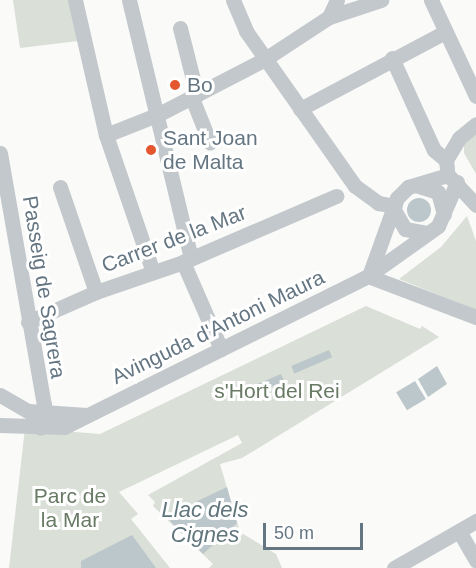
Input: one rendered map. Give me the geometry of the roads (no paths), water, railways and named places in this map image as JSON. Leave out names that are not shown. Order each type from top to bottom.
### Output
[{"type":"street","points":[[75,0],[106,135],[153,273]]},
{"type":"street","points":[[129,0],[159,114],[187,260],[221,350]]},
{"type":"street","points":[[233,0],[246,31],[353,187],[378,203],[394,208],[405,229],[427,233],[438,226],[444,214],[450,172],[459,138],[476,124]]},
{"type":"street","points":[[329,17],[338,0]]},
{"type":"street","points":[[106,135],[159,114],[265,59],[329,17],[381,0]]},
{"type":"street","points":[[431,0],[476,96]]},
{"type":"street","points":[[180,28],[195,96],[210,143]]},
{"type":"street","points":[[300,109],[392,58],[445,32]]},
{"type":"street","points":[[392,58],[434,150],[476,205]]},
{"type":"street","name":"Passeig de Sagrera","points":[[0,153],[45,413],[40,428]]},
{"type":"street","points":[[450,172],[402,191],[394,208],[379,257],[368,276],[476,316]]},
{"type":"street","points":[[416,184],[438,192],[444,214]]},
{"type":"street","points":[[60,187],[96,292]]},
{"type":"street","name":"Carrer de la Mar","points":[[28,322],[96,292],[187,260],[336,196]]},
{"type":"street","name":"Avinguda d'Antoni Maura","points":[[0,425],[64,427],[368,276],[427,233]]},
{"type":"street","points":[[0,395],[20,408]]},
{"type":"street","points":[[0,405],[45,413],[87,415]]},
{"type":"street","points":[[394,568],[476,521]]},
{"type":"street","points":[[459,531],[476,560]]},
{"type":"water","points":[[419,198],[427,202],[431,210],[427,218],[419,222],[411,218],[407,210],[411,202]]},
{"type":"water","points":[[329,350],[332,357],[294,373],[291,366]]},
{"type":"water","points":[[437,366],[447,384],[428,397],[418,379]]},
{"type":"water","points":[[281,374],[284,381],[246,397],[243,390]]},
{"type":"water","points":[[415,381],[426,399],[407,410],[396,392]]},
{"type":"water","name":"Llac dels Cignes","points":[[227,487],[237,523],[203,554],[170,521],[183,508]]},
{"type":"water","points":[[132,535],[156,568],[81,568],[81,561]]},
{"type":"place","name":"Bo","points":[[175,85]]},
{"type":"place","name":"Sant Joan de Malta","points":[[151,150]]},
{"type":"park label","name":"s'Hort del Rei","points":[[277,391]]},
{"type":"park label","name":"Parc de la Mar","points":[[70,508]]}]
